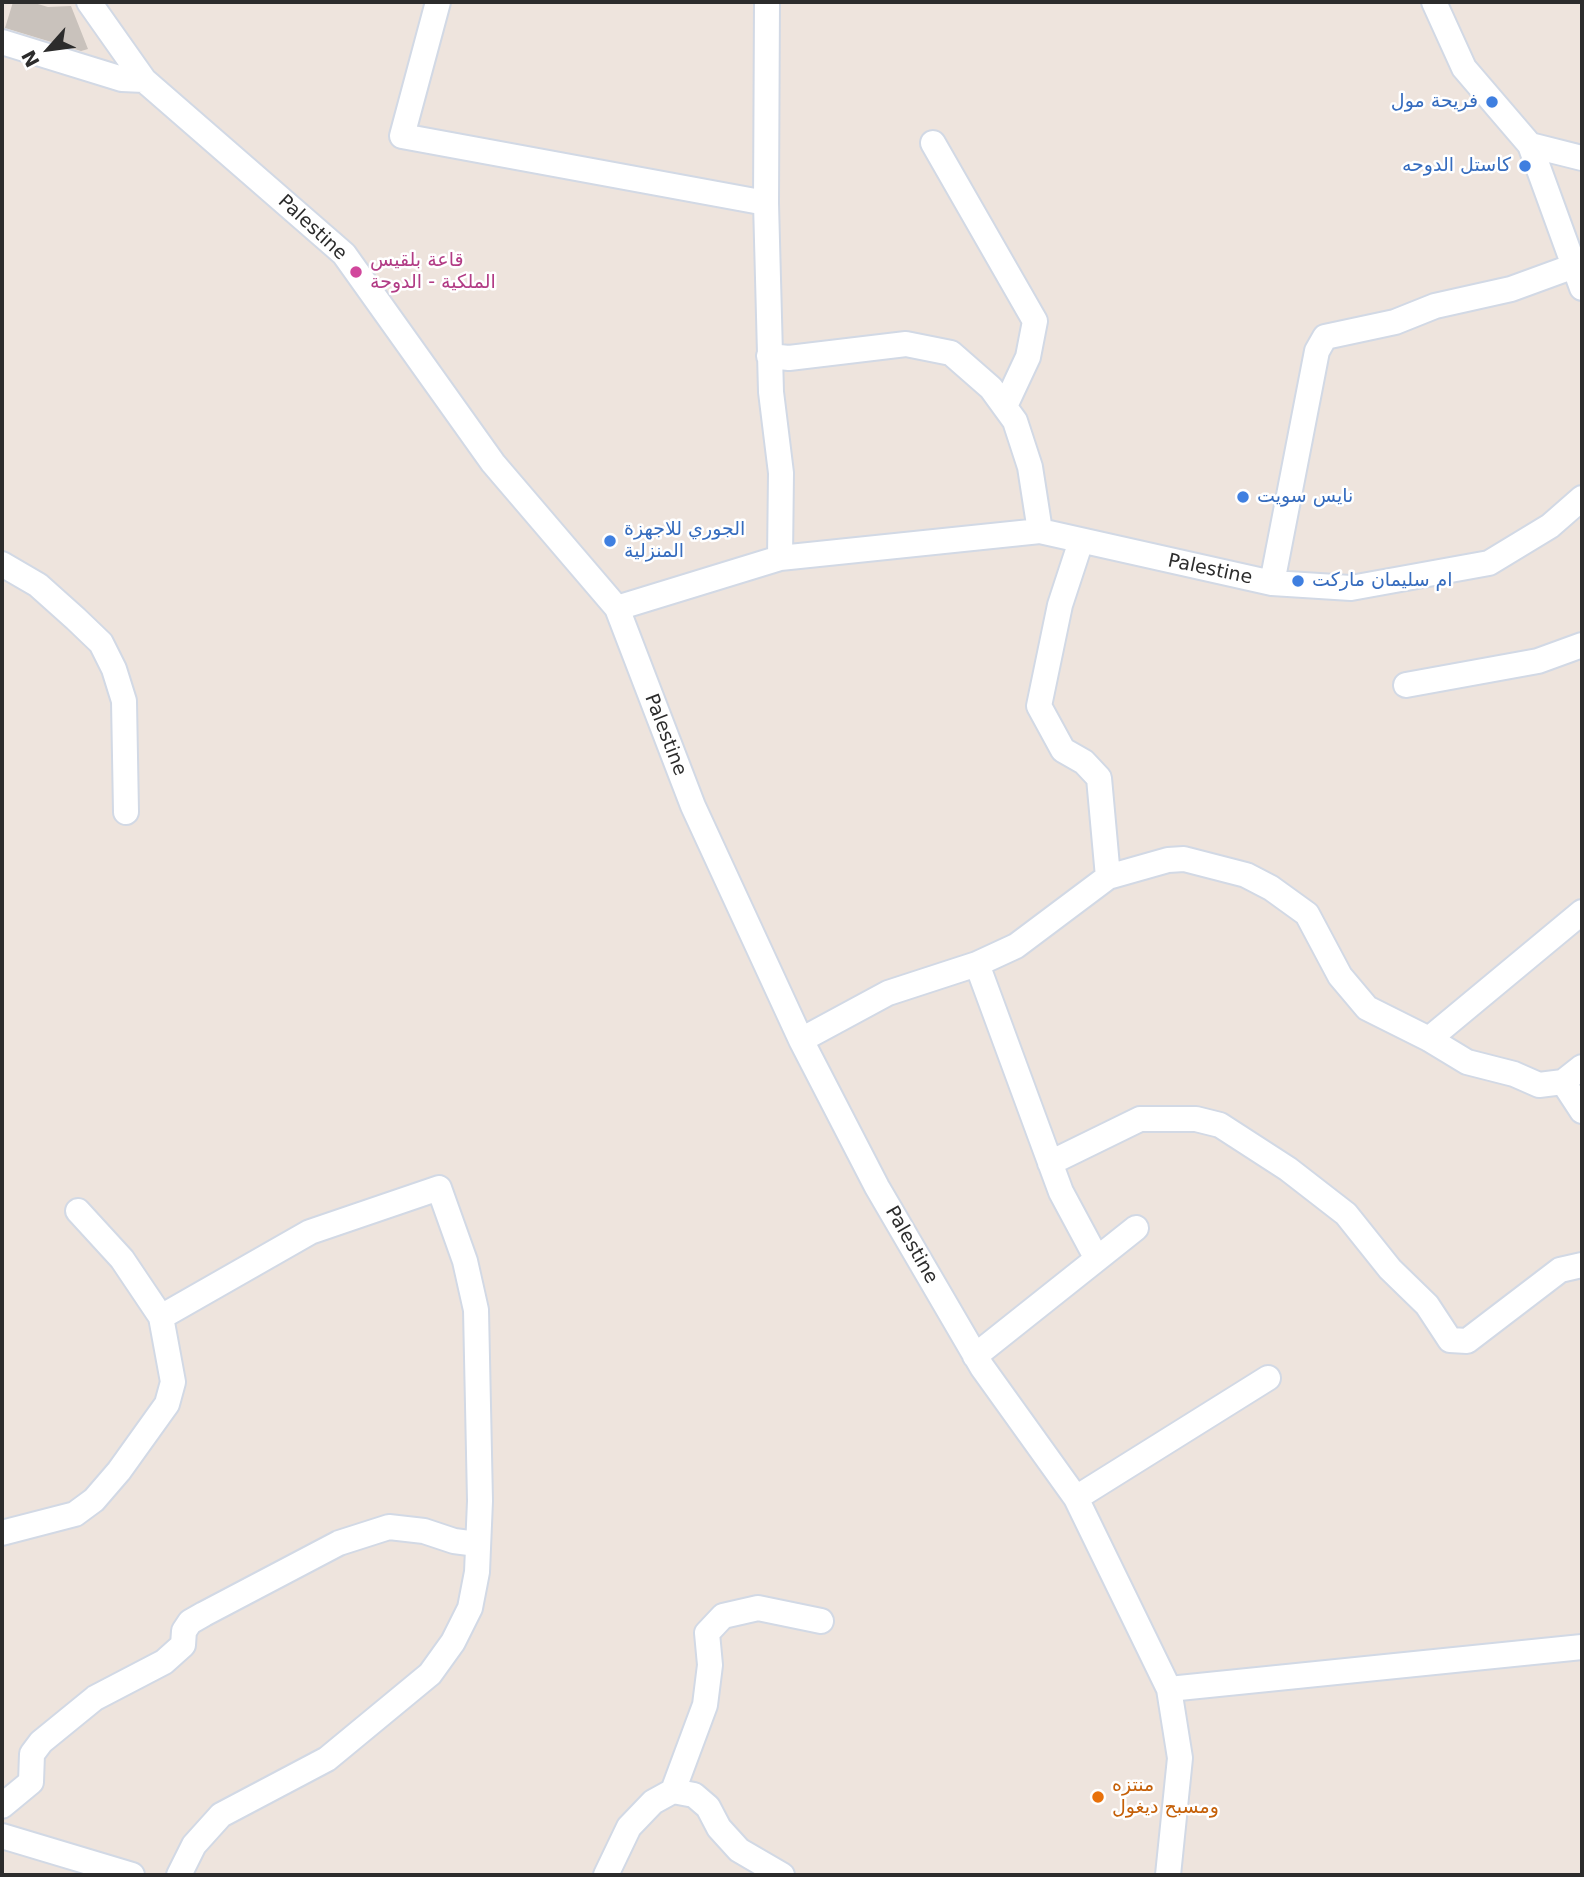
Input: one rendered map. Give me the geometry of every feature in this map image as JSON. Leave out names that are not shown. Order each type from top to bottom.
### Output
[{"type":"street","name":"Palestine","points":[[89,2],[144,80],[344,254],[493,463],[617,608],[693,806],[801,1040],[877,1187],[975,1356],[1076,1498],[1168,1689],[1180,1758],[1168,1875]]},
{"type":"street","points":[[438,2],[402,136],[766,203]]},
{"type":"street","points":[[767,2],[766,203],[769,356],[781,473],[780,558]]},
{"type":"street","points":[[1272,583],[1317,351],[1325,337],[1395,322],[1435,306],[1578,277],[1530,145],[1464,68],[1434,2]]},
{"type":"street","points":[[2,42],[122,79],[144,80]]},
{"type":"street","points":[[933,143],[1035,321],[1028,357],[1006,404]]},
{"type":"street","points":[[1530,145],[1582,158]]},
{"type":"street","points":[[769,356],[789,358],[906,344],[931,346],[951,353],[1006,404],[1030,467],[1040,531]]},
{"type":"street","name":"Palestine","points":[[617,608],[780,558],[1040,531],[1272,583],[1351,588],[1489,563],[1550,526],[1582,498]]},
{"type":"street","points":[[1081,541],[1060,606],[1039,706],[1063,750],[1084,762],[1099,778],[1108,877]]},
{"type":"street","points":[[2,564],[38,584],[76,619],[101,643],[114,669],[124,701],[125,812]]},
{"type":"street","points":[[1406,685],[1538,661],[1582,645]]},
{"type":"street","points":[[801,1040],[888,993],[977,964],[1039,931],[1108,877],[1168,860],[1184,859],[1246,876],[1271,888],[1307,914],[1340,976],[1367,1008],[1429,1039],[1467,1062],[1514,1074],[1539,1085],[1572,1074],[1582,1111]]},
{"type":"street","points":[[1429,1039],[1582,912]]},
{"type":"street","points":[[977,964],[1061,1192],[1097,1259]]},
{"type":"street","points":[[1050,1163],[1140,1119],[1196,1119],[1220,1125],[1288,1169],[1346,1214],[1390,1269],[1427,1305],[1450,1340],[1467,1340],[1560,1270],[1582,1265]]},
{"type":"street","points":[[161,1317],[310,1232],[439,1188],[465,1261],[476,1310],[480,1501],[477,1572],[470,1608],[453,1642],[430,1674],[327,1759],[221,1815],[194,1845],[179,1875]]},
{"type":"street","points":[[2,1533],[75,1514],[94,1500],[119,1471],[167,1404],[173,1382],[161,1317],[122,1259],[78,1211]]},
{"type":"street","points":[[975,1356],[1136,1228]]},
{"type":"street","points":[[1076,1498],[1268,1378]]},
{"type":"street","points":[[2,1806],[31,1782],[32,1754],[41,1742],[95,1698],[164,1662],[183,1645],[184,1631],[190,1622],[204,1614],[339,1543],[376,1530],[389,1527],[424,1531],[454,1541],[477,1544]]},
{"type":"street","points":[[673,1791],[705,1705],[710,1665],[707,1633],[723,1616],[758,1608],[821,1621]]},
{"type":"street","points":[[1168,1689],[1582,1647]]},
{"type":"street","points":[[606,1875],[629,1827],[653,1802],[673,1791],[694,1794],[708,1807],[719,1828],[739,1850],[782,1875]]},
{"type":"street","points":[[2,1836],[124,1874]]},
{"type":"building","points":[[13,2],[31,2],[48,7],[71,6],[88,49],[81,51],[5,28]]},
{"type":"place","name":"فريحة مول","points":[[1492,102]]},
{"type":"place","name":"كاستل الدوحه","points":[[1525,166]]},
{"type":"place","name":"قاعة بلقيس الملكية - الدوحة","points":[[356,272]]},
{"type":"place","name":"نايس سويت","points":[[1243,497]]},
{"type":"place","name":"الجوري للاجهزة المنزلية","points":[[610,541]]},
{"type":"place","name":"ام سليمان ماركت","points":[[1298,581]]},
{"type":"place","name":"منتزه ومسبح ديغول","points":[[1098,1797]]}]
